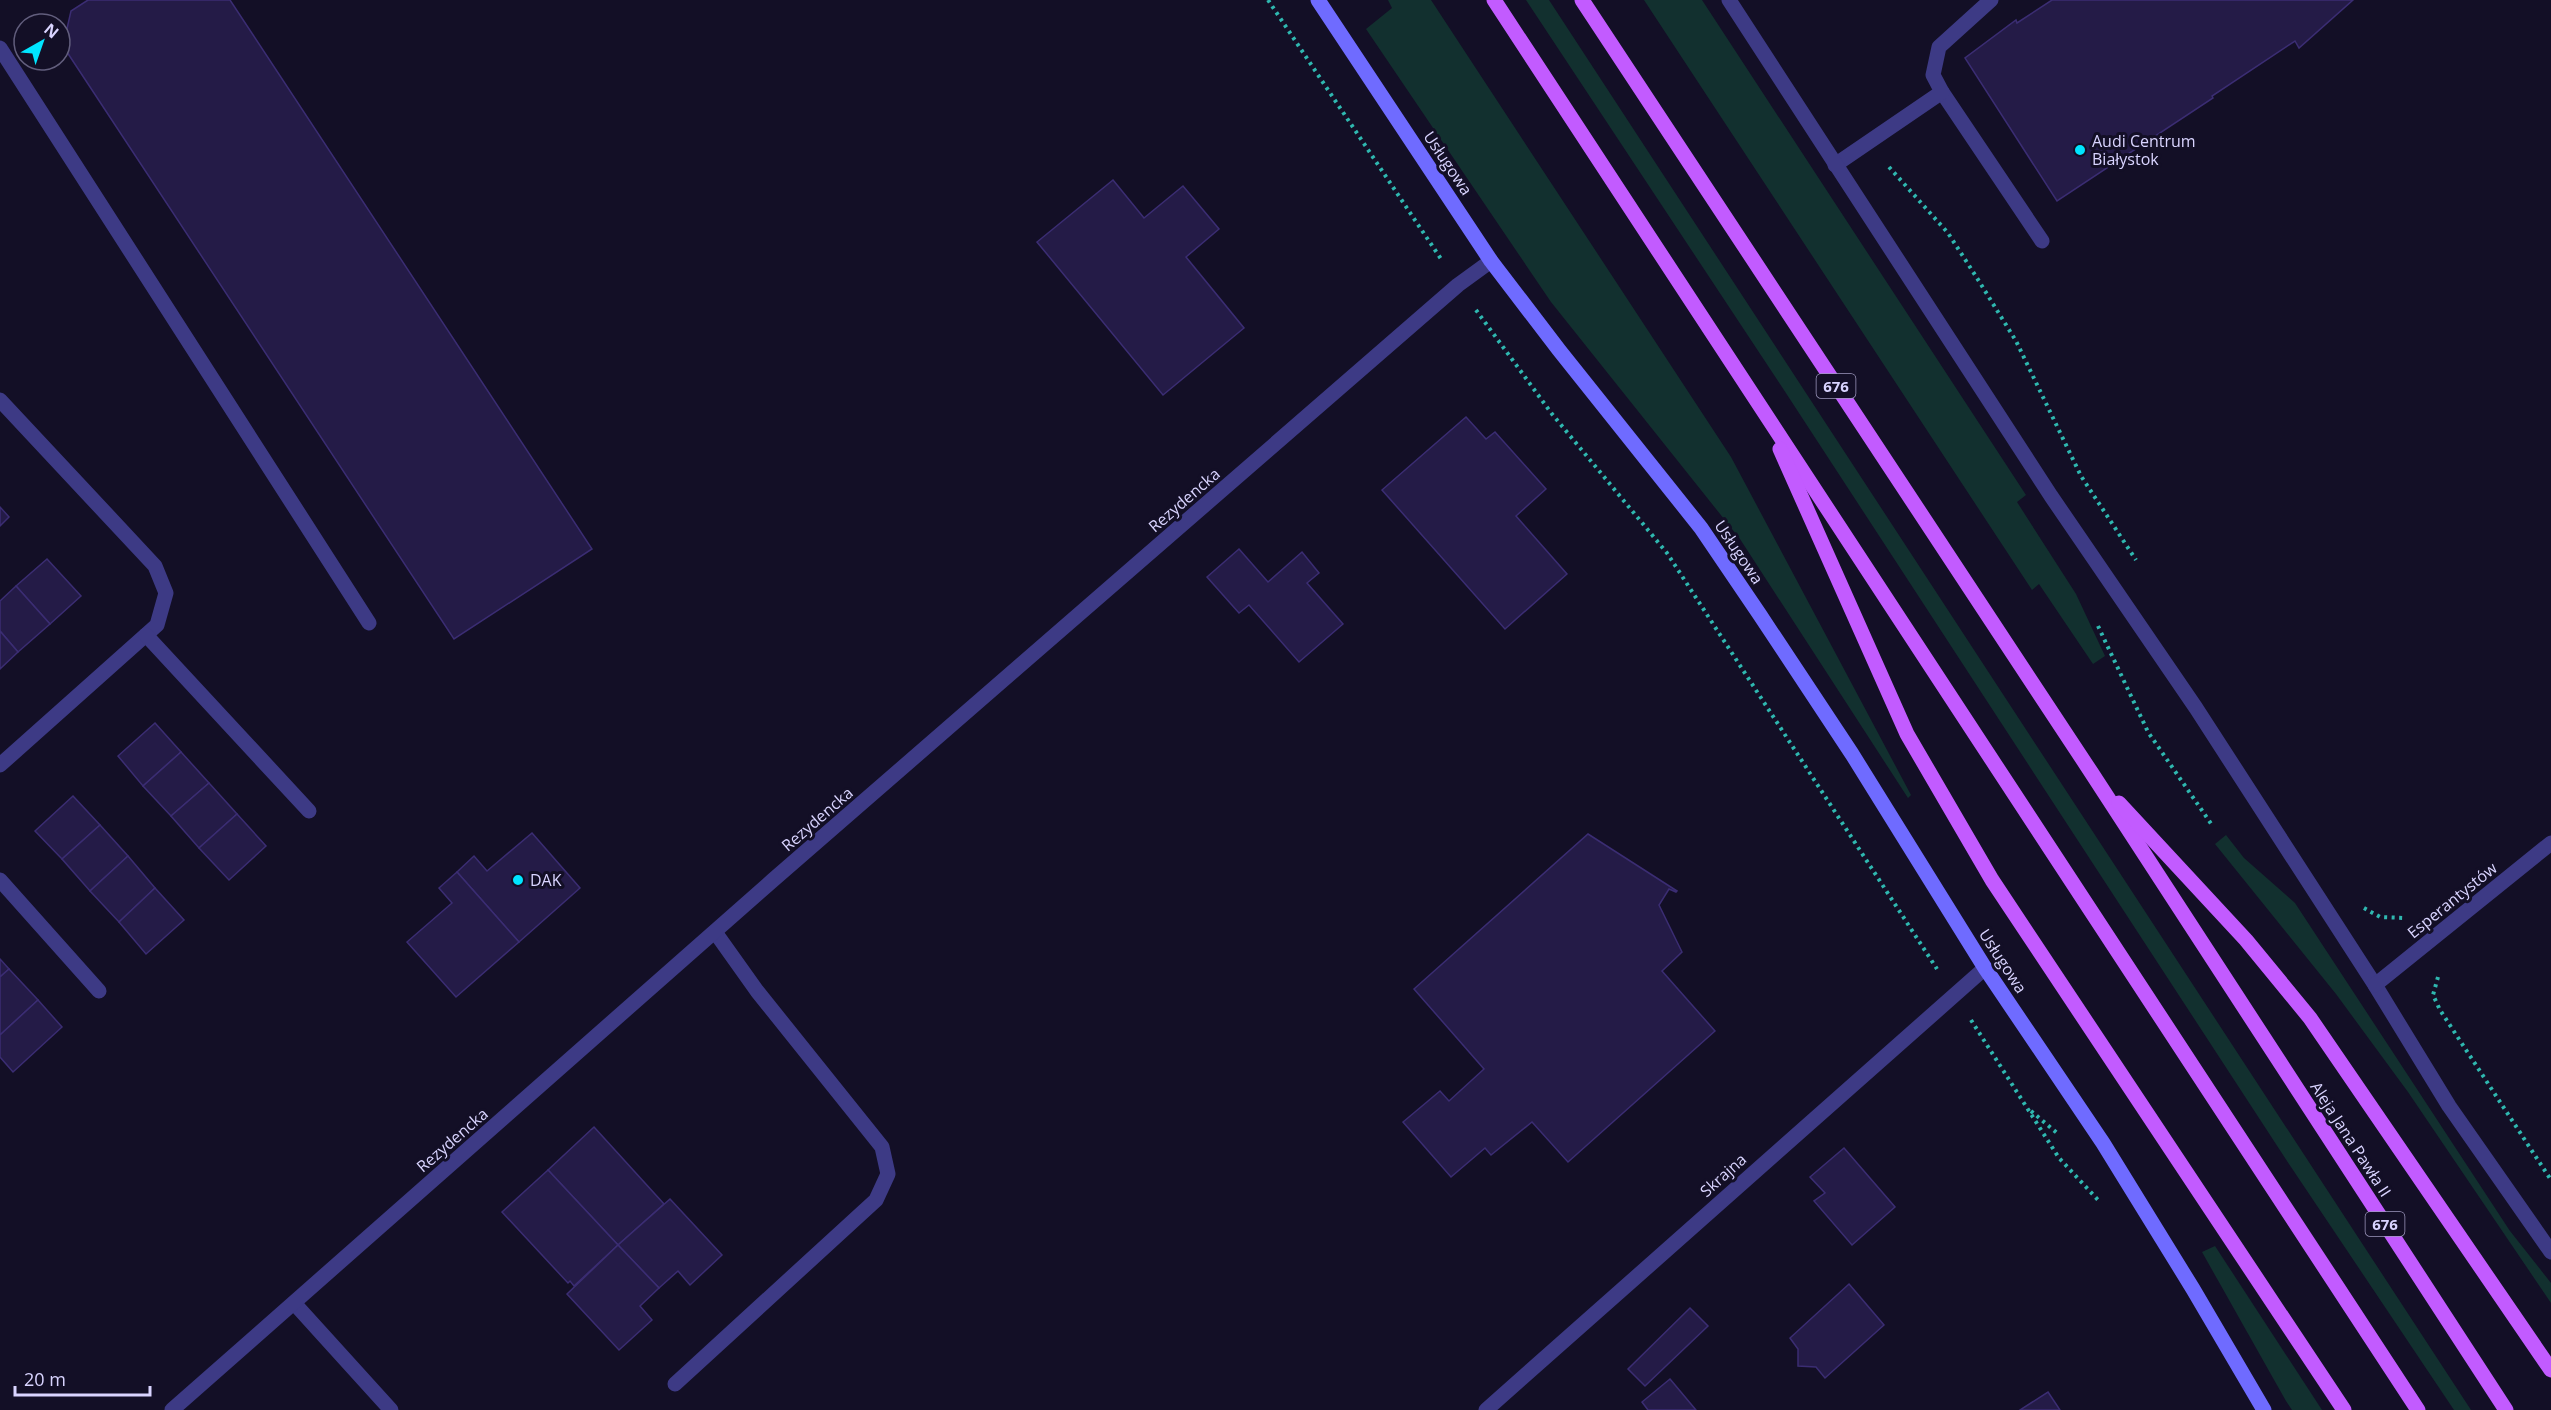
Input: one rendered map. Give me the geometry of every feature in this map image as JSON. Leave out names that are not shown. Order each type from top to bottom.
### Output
[{"type":"main road","points":[[1494,0],[2418,1410]]},
{"type":"main road","name":"676","points":[[1582,0],[2091,772]]},
{"type":"main road","points":[[1762,408],[1907,734],[1987,871],[2344,1410]]},
{"type":"main road","points":[[2091,772],[2246,940],[2310,1018],[2551,1370]]},
{"type":"main road","name":"Aleja Jana Pawła II","points":[[2091,772],[2506,1410]]},
{"type":"street","name":"Usługowa","points":[[1318,0],[1491,261],[1701,528],[1852,754],[1985,968],[2103,1143],[2264,1410]]},
{"type":"street","points":[[1729,0],[2050,496],[2196,708],[2375,986],[2449,1106],[2551,1252]]},
{"type":"street","points":[[1991,0],[1939,47],[1933,75],[1942,92],[2042,241]]},
{"type":"street","points":[[0,48],[369,623]]},
{"type":"street","points":[[1835,165],[1942,92]]},
{"type":"street","name":"Rezydencka","points":[[172,1410],[715,932],[1458,285],[1491,261]]},
{"type":"street","points":[[0,400],[155,566],[166,593],[158,625],[0,765]]},
{"type":"street","points":[[146,635],[309,811]]},
{"type":"street","name":"Esperantystów","points":[[2375,986],[2551,843]]},
{"type":"street","points":[[0,880],[99,991]]},
{"type":"street","points":[[675,1384],[876,1200],[888,1174],[882,1147],[757,991],[715,932]]},
{"type":"street","name":"Skrajna","points":[[1486,1410],[1985,968]]},
{"type":"street","points":[[294,1303],[391,1410]]},
{"type":"path","points":[[1268,0],[1458,285],[1552,414],[1667,553],[2059,1158],[2103,1206]]},
{"type":"path","points":[[1867,143],[1948,233],[2016,341],[2082,476],[2140,566]]},
{"type":"path","points":[[2362,907],[2380,917],[2402,920],[2426,906],[2443,930]]},
{"type":"path","points":[[2440,1010],[2551,1180]]},
{"type":"green space","points":[[1388,0],[1431,0],[1731,457],[1911,795],[1908,798],[1740,539],[1551,302],[1366,29],[1392,8]]},
{"type":"green space","points":[[1526,0],[1549,0],[2471,1410],[2454,1410],[2289,1164],[1782,387]]},
{"type":"green space","points":[[1644,0],[1702,0],[2026,495],[2017,502],[2076,594],[2105,656],[2093,664],[2039,584],[2032,590]]},
{"type":"green space","points":[[2226,835],[2244,858],[2295,903],[2510,1231],[2551,1283],[2551,1303],[2408,1092],[2336,994],[2215,844]]},
{"type":"green space","points":[[2215,1246],[2322,1410],[2292,1410],[2286,1401],[2202,1252]]},
{"type":"building","points":[[88,0],[230,0],[592,549],[454,639],[72,60],[71,11]]},
{"type":"building","name":"Audi Centrum Białystok","points":[[2052,0],[2353,0],[2299,48],[2295,41],[2057,201],[1965,58],[2016,20],[2017,23]]},
{"type":"building","points":[[1113,180],[1144,218],[1183,186],[1219,229],[1186,257],[1244,328],[1163,395],[1037,242]]},
{"type":"building","points":[[1466,417],[1486,439],[1495,432],[1546,489],[1516,516],[1567,574],[1505,629],[1382,490]]},
{"type":"building","points":[[0,507],[9,517],[0,526]]},
{"type":"building","points":[[1239,549],[1268,582],[1302,552],[1319,573],[1307,583],[1343,624],[1299,662],[1249,605],[1239,613],[1207,577]]},
{"type":"building","points":[[47,559],[81,596],[50,624],[16,586]]},
{"type":"building","points":[[16,586],[50,624],[18,652],[0,631],[0,601]]},
{"type":"building","points":[[0,631],[18,652],[0,669]]},
{"type":"building","points":[[155,723],[181,752],[143,786],[118,756]]},
{"type":"building","points":[[181,752],[209,783],[171,816],[143,786]]},
{"type":"building","points":[[209,783],[237,814],[199,848],[171,816]]},
{"type":"building","points":[[73,796],[100,825],[62,859],[35,831]]},
{"type":"building","points":[[237,814],[266,846],[229,880],[199,848]]},
{"type":"building","points":[[100,825],[128,856],[90,891],[62,859]]},
{"type":"building","name":"DAK","points":[[532,833],[580,888],[519,942],[457,872],[474,856],[487,871]]},
{"type":"building","points":[[1588,834],[1677,891],[1669,889],[1659,905],[1682,952],[1662,971],[1715,1031],[1568,1162],[1532,1122],[1491,1155],[1485,1148],[1451,1177],[1403,1122],[1440,1091],[1449,1101],[1484,1069],[1414,989]]},
{"type":"building","points":[[128,856],[155,888],[119,922],[90,891]]},
{"type":"building","points":[[457,872],[519,942],[456,997],[407,942],[452,903],[439,888]]},
{"type":"building","points":[[155,888],[184,920],[146,954],[119,922]]},
{"type":"building","points":[[0,959],[9,969],[0,977]]},
{"type":"building","points":[[9,969],[38,1000],[0,1035],[0,977]]},
{"type":"building","points":[[38,1000],[62,1027],[13,1072],[0,1057],[0,1035]]},
{"type":"building","points":[[594,1127],[664,1204],[618,1245],[548,1170]]},
{"type":"building","points":[[1844,1148],[1895,1207],[1852,1245],[1814,1201],[1825,1193],[1810,1177]]},
{"type":"building","points":[[548,1170],[618,1245],[574,1286],[570,1281],[568,1283],[502,1212]]},
{"type":"building","points":[[670,1199],[722,1255],[690,1285],[678,1271],[659,1288],[618,1245]]},
{"type":"building","points":[[618,1245],[659,1288],[640,1306],[652,1320],[619,1350],[567,1294]]},
{"type":"building","points":[[1849,1284],[1884,1325],[1825,1378],[1816,1367],[1798,1366],[1798,1349],[1790,1338]]},
{"type":"building","points":[[1690,1308],[1708,1326],[1645,1386],[1628,1369]]},
{"type":"building","points":[[1670,1379],[1696,1410],[1648,1410],[1642,1402]]},
{"type":"building","points":[[2048,1392],[2060,1410],[2020,1410]]},
{"type":"place","name":"Audi Centrum Białystok","points":[[2080,150]]},
{"type":"place","name":"DAK","points":[[518,880]]}]
